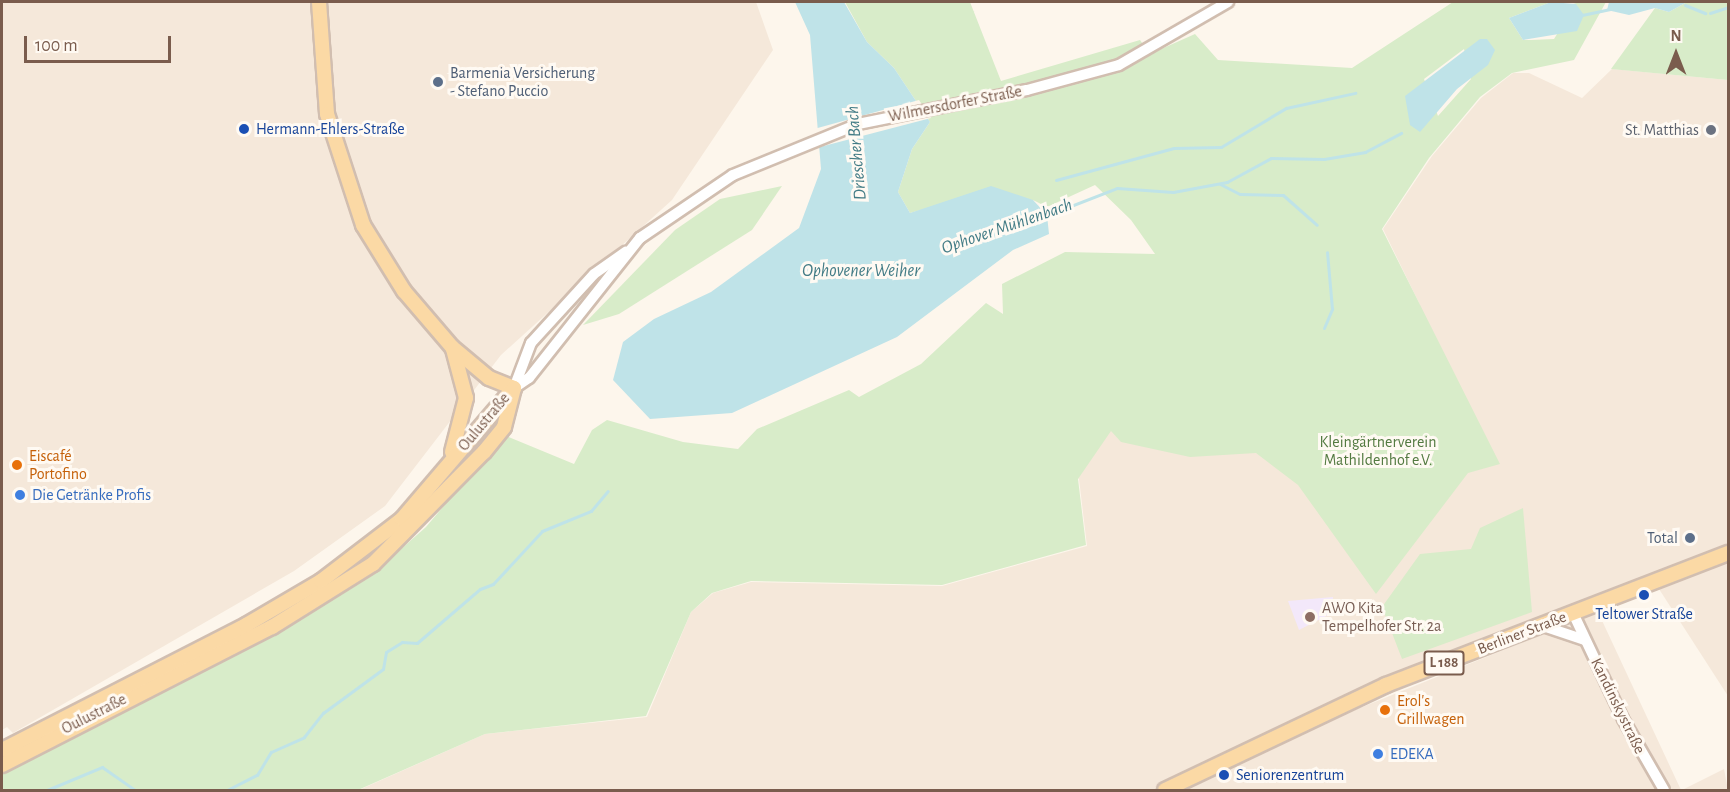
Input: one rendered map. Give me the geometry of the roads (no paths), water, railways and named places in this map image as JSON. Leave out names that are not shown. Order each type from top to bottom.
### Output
[{"type":"main road","points":[[319,2],[327,114],[363,225],[404,291],[452,347],[489,378],[513,388]]},
{"type":"main road","points":[[386,530],[458,441],[466,398],[452,347]]},
{"type":"main road","name":"Oulustraße","points":[[2,750],[246,625],[321,581],[386,530],[432,487],[513,388]]},
{"type":"main road","name":"Oulustraße","points":[[2,765],[272,627],[373,564],[484,452],[504,427],[513,388]]},
{"type":"main road","name":"Berliner Straße","points":[[1165,790],[1317,717],[1540,626],[1728,553]]},
{"type":"street","name":"Wilmersdorfer Straße","points":[[513,388],[531,343],[594,274],[711,188],[787,149],[858,124],[973,100],[1119,65],[1228,2]]},
{"type":"street","name":"Wilmersdorfer Straße","points":[[513,388],[529,378],[626,252]]},
{"type":"street","name":"Kandinskystraße","points":[[1573,613],[1651,771],[1658,790]]},
{"type":"street","name":"Kandinskystraße","points":[[1540,626],[1585,640]]},
{"type":"street","name":"Kandinskystraße","points":[[1651,771],[1664,790]]},
{"type":"water","name":"Ophovener Weiher","points":[[795,2],[844,2],[867,42],[894,68],[930,122],[912,149],[898,192],[910,213],[991,186],[1033,200],[1047,215],[1049,234],[1013,250],[897,337],[732,413],[650,419],[613,380],[623,342],[654,319],[711,292],[799,228],[821,169],[810,35]]},
{"type":"water","points":[[1551,2],[1576,4],[1584,15],[1577,31],[1523,40],[1509,18]]},
{"type":"water","points":[[1609,2],[1687,2],[1669,12],[1655,8],[1629,15],[1607,10]]},
{"type":"water","points":[[1480,39],[1487,39],[1495,50],[1488,65],[1457,89],[1420,132],[1410,125],[1405,96]]},
{"type":"waterway","name":"Ophover Mühlenbach","points":[[1685,5],[1705,13]]},
{"type":"waterway","name":"Ophover Mühlenbach","points":[[1710,13],[1728,7]]},
{"type":"waterway","points":[[1582,15],[1611,9]]},
{"type":"waterway","points":[[1056,180],[1174,148],[1221,147],[1286,108],[1355,93]]},
{"type":"waterway","name":"Ophover Mühlenbach","points":[[1045,216],[1117,188],[1173,192],[1227,182],[1271,158],[1324,159],[1365,152],[1401,133]]},
{"type":"waterway","points":[[1220,184],[1240,194],[1283,195],[1317,225]]},
{"type":"waterway","points":[[1324,328],[1332,309],[1327,252]]},
{"type":"waterway","name":"Ophover Mühlenbach","points":[[227,790],[257,775],[271,752],[304,737],[323,713],[383,669],[386,652],[402,642],[417,643],[480,589],[493,584],[542,531],[591,511],[608,491]]},
{"type":"waterway","name":"Ophover Mühlenbach","points":[[47,790],[102,767],[135,790]]},
{"type":"place","name":"Barmenia Versicherung - Stefano Puccio","points":[[438,82]]},
{"type":"place","name":"Hermann-Ehlers-Straße","points":[[244,129]]},
{"type":"place","name":"St. Matthias","points":[[1711,130]]},
{"type":"place","name":"Eiscafé Portofino","points":[[17,465]]},
{"type":"place","name":"Die Getränke Profis","points":[[20,495]]},
{"type":"place","name":"Total","points":[[1690,538]]},
{"type":"place","name":"Teltower Straße","points":[[1644,595]]},
{"type":"place","name":"AWO Kita Tempelhofer Str. 2a","points":[[1310,617]]},
{"type":"place","name":"Erol's Grillwagen","points":[[1385,710]]},
{"type":"place","name":"EDEKA","points":[[1378,754]]},
{"type":"place","name":"Seniorenzentrum","points":[[1224,775]]},
{"type":"water label","name":"Driescher Bach","points":[[857,153]]},
{"type":"park label","name":"Kleingärtnerverein Mathildenhof e.V.","points":[[1378,451]]}]
